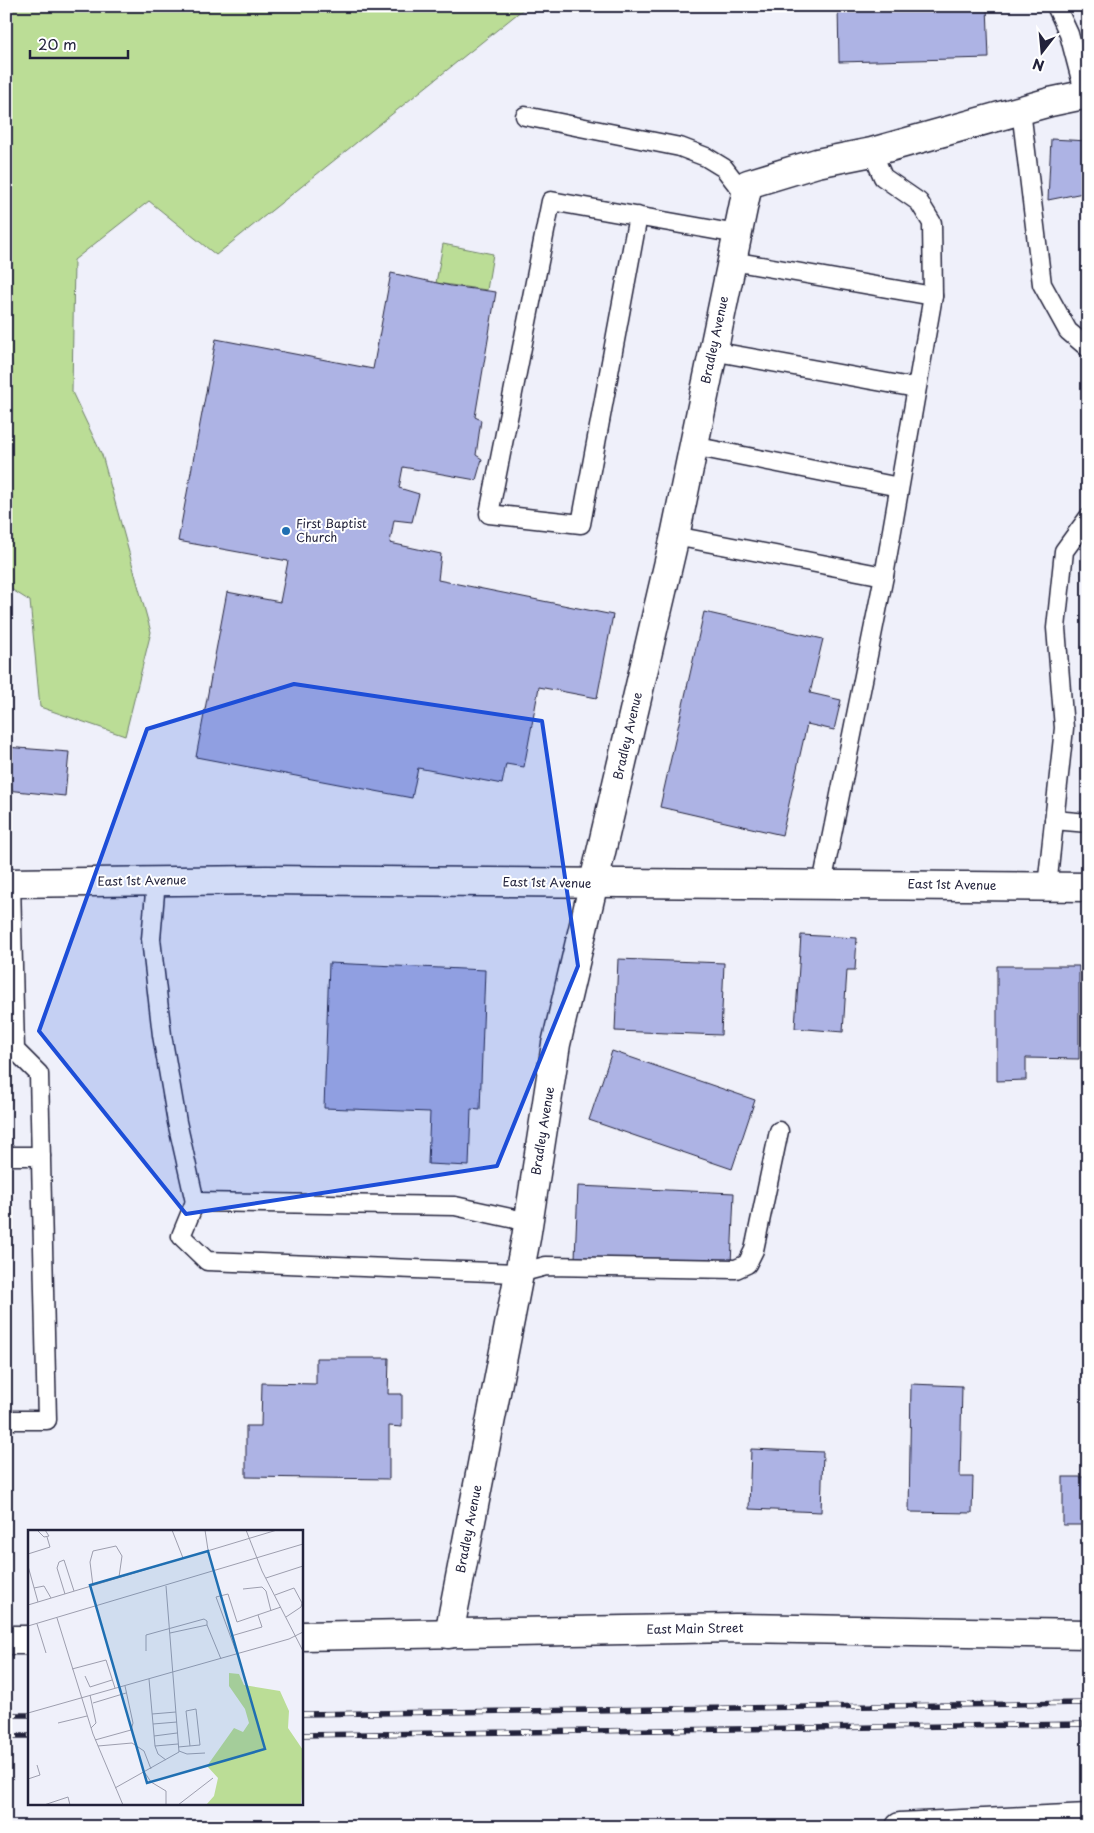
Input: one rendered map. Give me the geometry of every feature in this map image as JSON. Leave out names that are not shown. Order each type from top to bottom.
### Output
[{"type":"street","points":[[745,195],[748,184],[817,163],[872,152],[1021,110],[1086,94]]},
{"type":"street","name":"Bradley Avenue","points":[[449,1634],[520,1273],[556,1044],[675,536],[745,195]]},
{"type":"street","name":"East 1st Avenue","points":[[9,883],[266,880],[1088,887]]},
{"type":"street","name":"East Main Street","points":[[302,1636],[735,1628],[1088,1634]]},
{"type":"street","points":[[6,1640],[28,1640]]},
{"type":"street","points":[[900,1827],[1075,1821]]},
{"type":"lane","points":[[1056,6],[1069,34],[1086,94]]},
{"type":"lane","points":[[1021,110],[1042,284],[1068,331],[1088,348]]},
{"type":"lane","points":[[525,116],[680,147],[706,157],[724,168],[745,195]]},
{"type":"lane","points":[[822,884],[884,576],[933,296],[932,223],[919,202],[883,177],[872,152]]},
{"type":"lane","points":[[638,216],[581,524],[490,514],[551,201],[638,216],[737,234]]},
{"type":"lane","points":[[732,261],[933,296]]},
{"type":"lane","points":[[712,351],[916,388]]},
{"type":"lane","points":[[693,446],[899,487]]},
{"type":"lane","points":[[1047,887],[1064,728],[1056,628],[1064,551],[1088,518]]},
{"type":"lane","points":[[675,536],[884,576]]},
{"type":"lane","points":[[1054,820],[1088,823]]},
{"type":"lane","points":[[156,881],[151,939],[162,1036],[177,1122],[196,1202],[182,1236],[208,1260],[520,1273],[546,1266],[736,1269],[747,1264],[754,1250],[779,1131]]},
{"type":"lane","points":[[6,1420],[47,1420],[39,1074],[10,1050],[9,883]]},
{"type":"lane","points":[[6,1156],[41,1156]]},
{"type":"lane","points":[[196,1202],[455,1206],[529,1222]]},
{"type":"highlighted area","points":[[294,684],[542,721],[578,966],[497,1166],[186,1214],[39,1031],[147,729]]},
{"type":"green space","points":[[6,6],[527,6],[216,255],[149,201],[74,260],[72,392],[102,455],[151,632],[125,736],[40,707],[30,601],[6,586]]},
{"type":"green space","points":[[443,244],[493,254],[487,290],[436,283]]},
{"type":"building","points":[[838,6],[987,6],[989,58],[839,62]]},
{"type":"building","points":[[1051,139],[1088,141],[1088,192],[1048,200]]},
{"type":"building","name":"First Baptist Church","points":[[391,273],[451,286],[496,292],[475,417],[481,420],[476,455],[482,459],[476,480],[403,467],[399,488],[419,494],[412,522],[394,520],[390,543],[441,554],[438,580],[613,615],[597,698],[539,687],[524,767],[506,764],[502,784],[418,768],[412,798],[196,757],[227,592],[280,602],[288,561],[178,541],[216,339],[373,369]]},
{"type":"building","points":[[704,612],[823,639],[810,693],[841,700],[834,730],[807,724],[782,835],[660,807]]},
{"type":"building","points":[[6,747],[69,752],[65,796],[6,790]]},
{"type":"building","points":[[801,935],[857,938],[855,970],[847,970],[843,1032],[795,1028]]},
{"type":"building","points":[[618,959],[724,963],[721,1035],[615,1031]]},
{"type":"building","points":[[329,963],[485,970],[480,1110],[471,1109],[469,1166],[428,1164],[430,1112],[324,1108]]},
{"type":"building","points":[[997,966],[1079,966],[1079,1059],[1026,1058],[1026,1080],[997,1081]]},
{"type":"building","points":[[612,1051],[755,1100],[732,1169],[589,1120]]},
{"type":"building","points":[[578,1186],[734,1193],[731,1265],[575,1258]]},
{"type":"building","points":[[316,1358],[389,1358],[388,1394],[402,1394],[402,1427],[389,1426],[389,1479],[246,1477],[246,1426],[261,1426],[262,1383],[316,1384]]},
{"type":"building","points":[[911,1384],[962,1386],[960,1477],[973,1477],[972,1513],[909,1512]]},
{"type":"building","points":[[751,1449],[823,1452],[821,1512],[749,1509]]},
{"type":"building","points":[[1063,1477],[1088,1477],[1088,1525],[1063,1525]]},
{"type":"railway","points":[[302,1714],[1088,1703]]},
{"type":"railway","points":[[6,1715],[28,1715]]},
{"type":"railway","points":[[302,1735],[1088,1724]]},
{"type":"railway","points":[[6,1736],[28,1736]]},
{"type":"place","name":"First Baptist Church","points":[[286,531]]}]
